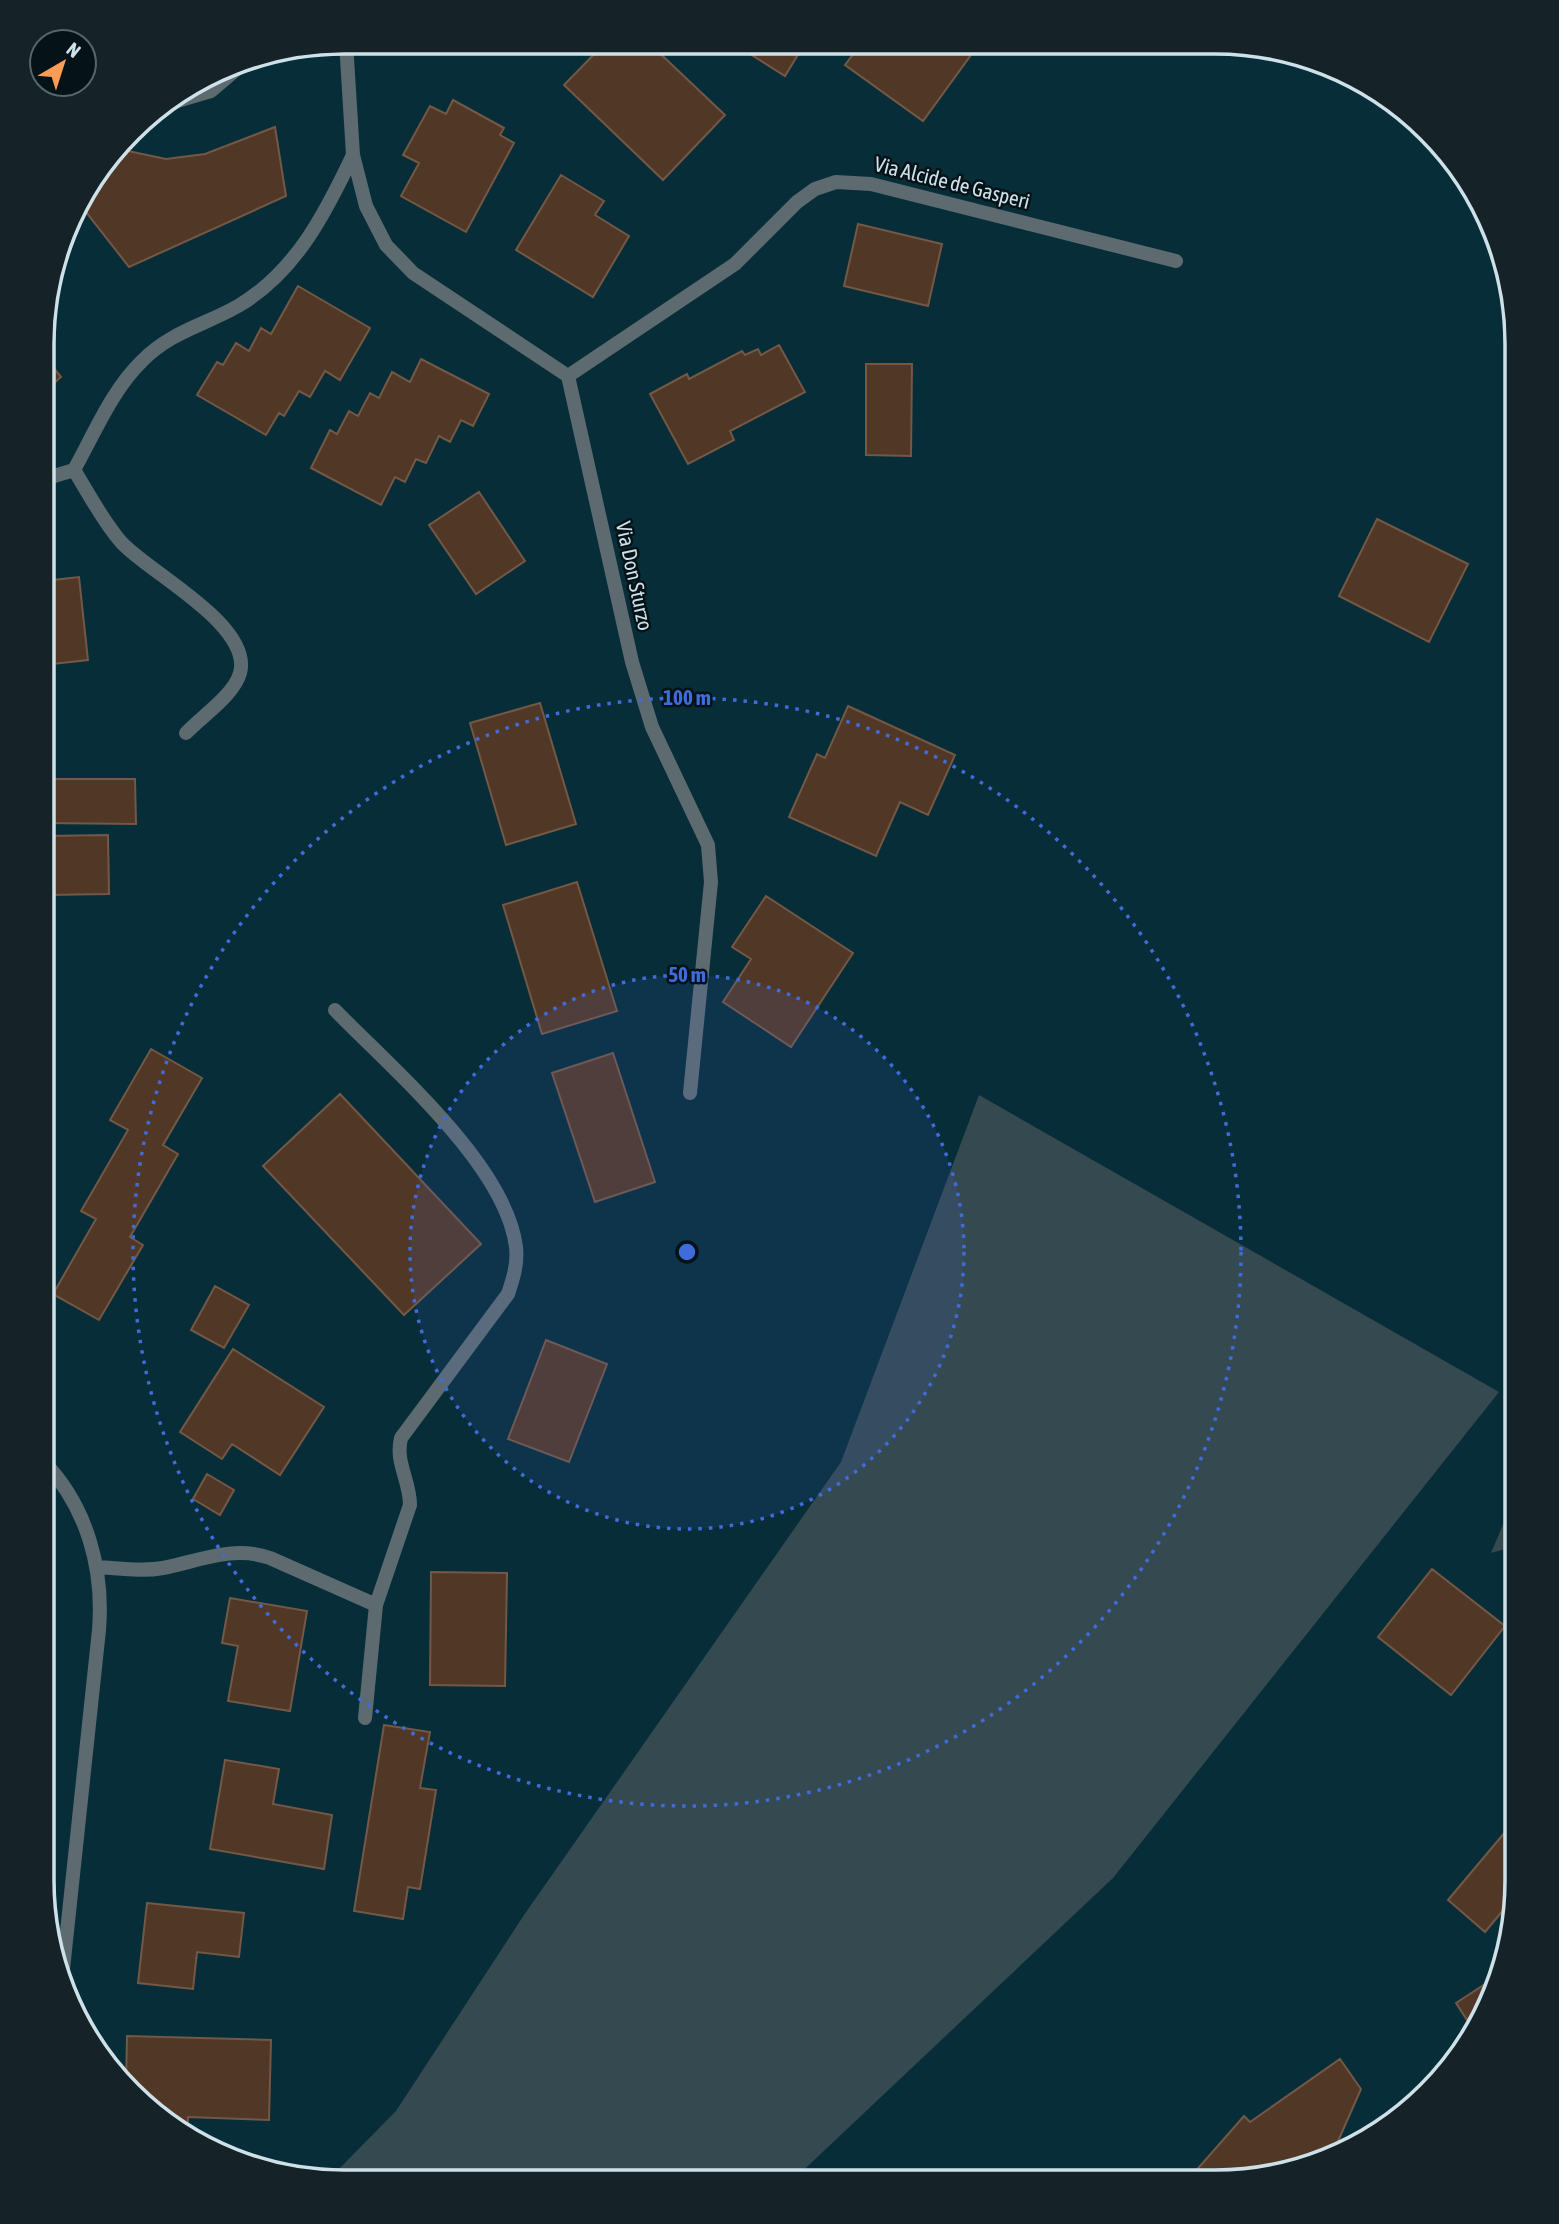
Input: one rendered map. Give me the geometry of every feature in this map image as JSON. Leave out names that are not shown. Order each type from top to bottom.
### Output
[{"type":"street","points":[[346,54],[353,155],[366,206],[378,233],[396,257],[413,273],[568,376]]},
{"type":"street","points":[[194,96],[211,91],[223,81]]},
{"type":"street","points":[[54,476],[74,470],[121,387],[140,362],[167,338],[225,313],[254,296],[286,268],[317,225],[353,155]]},
{"type":"street","name":"Via Alcide de Gasperi","points":[[568,376],[735,264],[804,196],[836,182],[871,184],[1176,261]]},
{"type":"street","name":"Via Don Sturzo","points":[[568,376],[632,663],[652,727],[697,817],[710,856],[711,882],[690,1093]]},
{"type":"street","points":[[74,470],[122,543],[211,614],[236,644],[241,664],[240,674],[233,685],[186,733]]},
{"type":"street","points":[[335,1010],[466,1148],[497,1192],[516,1247],[516,1272],[503,1303],[401,1437],[400,1464],[410,1493],[410,1505],[376,1605],[365,1718]]},
{"type":"street","points":[[54,1478],[80,1517],[97,1567],[99,1630],[64,1956]]},
{"type":"street","points":[[97,1567],[160,1569],[228,1553],[252,1553],[376,1605]]},
{"type":"shaded area","points":[[979,1095],[1499,1392],[1113,1878],[804,2170],[338,2170],[396,2111],[524,1915],[841,1462]]},
{"type":"shaded area","points":[[1505,1520],[1505,1549],[1491,1553]]},
{"type":"building","points":[[594,54],[661,54],[725,115],[663,180],[564,85]]},
{"type":"building","points":[[750,54],[798,54],[785,76]]},
{"type":"building","points":[[853,54],[972,54],[923,121],[845,65]]},
{"type":"building","points":[[453,100],[504,128],[500,135],[514,143],[466,232],[401,196],[419,163],[403,155],[430,106],[446,114]]},
{"type":"building","points":[[275,127],[286,196],[129,267],[86,212],[103,183],[128,151],[166,159],[205,154]]},
{"type":"building","points":[[561,175],[604,201],[595,215],[629,236],[593,297],[516,250]]},
{"type":"building","points":[[858,224],[942,244],[928,306],[844,286]]},
{"type":"building","points":[[298,286],[370,328],[340,380],[325,371],[310,397],[299,391],[284,416],[279,413],[266,435],[197,395],[217,362],[223,365],[236,343],[249,351],[261,328],[271,334]]},
{"type":"building","points":[[779,345],[805,392],[730,431],[734,440],[688,464],[650,394],[687,374],[689,379],[742,351],[745,355],[758,349],[761,355]]},
{"type":"building","points":[[421,359],[489,394],[473,426],[461,420],[450,442],[439,436],[426,463],[416,459],[405,482],[395,477],[381,505],[311,468],[330,430],[337,434],[349,411],[358,416],[370,393],[379,398],[392,372],[410,382]]},
{"type":"building","points":[[866,364],[912,364],[911,456],[866,455]]},
{"type":"building","points":[[54,368],[61,377],[54,383]]},
{"type":"building","points":[[479,492],[525,561],[476,594],[429,525]]},
{"type":"building","points":[[1377,519],[1468,564],[1429,642],[1339,596]]},
{"type":"building","points":[[79,577],[88,660],[54,664],[54,580]]},
{"type":"building","points":[[540,703],[576,824],[506,845],[470,723]]},
{"type":"building","points":[[848,706],[955,755],[928,815],[900,802],[876,856],[789,817],[817,754],[825,758]]},
{"type":"building","points":[[54,779],[135,779],[136,824],[54,823]]},
{"type":"building","points":[[108,835],[109,894],[54,895],[54,836]]},
{"type":"building","points":[[577,882],[617,1011],[542,1034],[503,905]]},
{"type":"building","points":[[766,896],[853,953],[791,1047],[723,1002],[751,959],[732,947]]},
{"type":"building","points":[[151,1049],[202,1078],[163,1145],[178,1154],[130,1237],[143,1245],[99,1320],[54,1292],[96,1219],[81,1211],[128,1130],[110,1120]]},
{"type":"building","points":[[613,1053],[655,1182],[595,1202],[552,1073]]},
{"type":"building","points":[[340,1094],[481,1244],[404,1315],[263,1166]]},
{"type":"building","points":[[215,1286],[249,1305],[224,1348],[191,1330]]},
{"type":"building","points":[[546,1340],[607,1364],[569,1462],[508,1439]]},
{"type":"building","points":[[233,1349],[324,1407],[280,1475],[232,1444],[222,1459],[180,1432]]},
{"type":"building","points":[[207,1474],[234,1490],[220,1515],[193,1499]]},
{"type":"building","points":[[1432,1569],[1505,1626],[1451,1695],[1378,1637]]},
{"type":"building","points":[[431,1572],[507,1573],[505,1686],[430,1685]]},
{"type":"building","points":[[230,1598],[307,1611],[290,1711],[228,1701],[238,1646],[222,1643]]},
{"type":"building","points":[[384,1725],[430,1732],[420,1788],[436,1790],[420,1889],[408,1887],[403,1919],[354,1911]]},
{"type":"building","points":[[225,1760],[279,1769],[273,1804],[332,1815],[324,1869],[210,1849]]},
{"type":"building","points":[[1505,1832],[1503,1911],[1485,1932],[1448,1900]]},
{"type":"building","points":[[147,1903],[244,1913],[239,1957],[197,1952],[193,1989],[138,1983]]},
{"type":"building","points":[[1485,1984],[1468,2021],[1456,2003]]},
{"type":"building","points":[[127,2036],[271,2040],[269,2120],[188,2117],[188,2124],[153,2098],[126,2071]]},
{"type":"building","points":[[1340,2059],[1361,2089],[1337,2143],[1271,2164],[1197,2170],[1244,2116],[1250,2122]]}]
